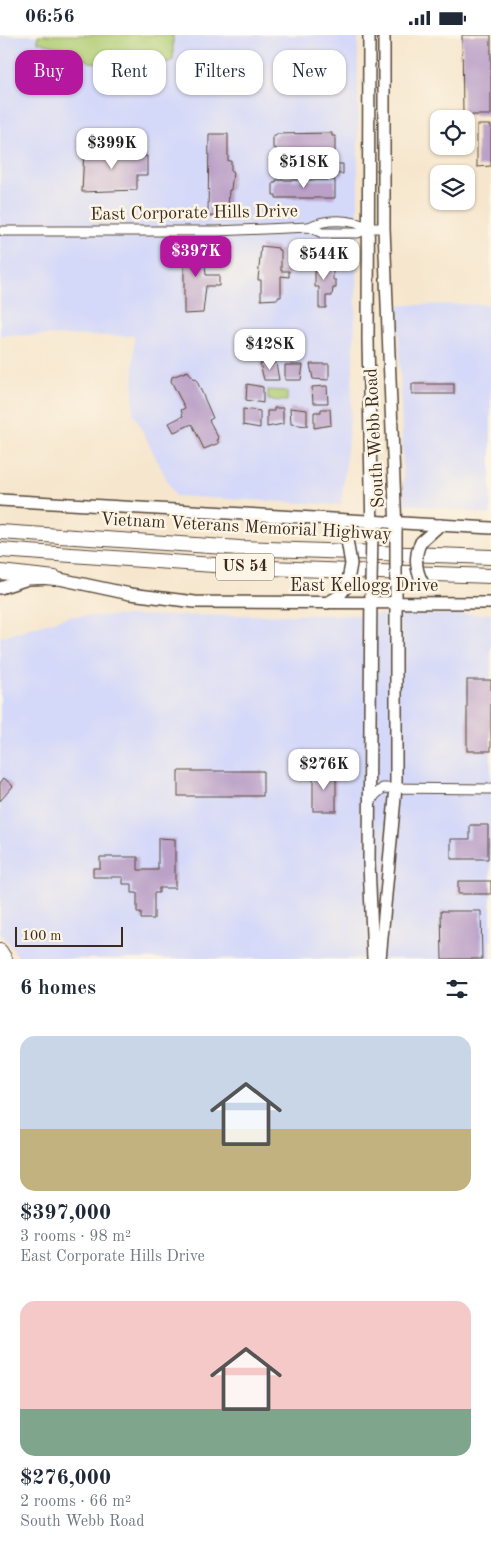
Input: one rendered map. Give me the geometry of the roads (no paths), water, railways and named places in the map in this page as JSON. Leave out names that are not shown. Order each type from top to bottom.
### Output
[{"type":"highway","name":"Vietnam Veterans Memorial Highway","points":[[0,532],[240,548],[491,557]]},
{"type":"highway","name":"US 54","points":[[0,550],[260,568],[491,576]]},
{"type":"highway","points":[[0,572],[55,578]]},
{"type":"highway","points":[[0,951],[5,959]]},
{"type":"main road","name":"South Webb Road","points":[[369,35],[372,533],[368,863],[373,959]]},
{"type":"main road","name":"South Webb Road","points":[[380,959],[396,787],[396,526],[384,228],[384,35]]},
{"type":"main road","points":[[0,500],[371,520],[396,526],[440,525],[491,528]]},
{"type":"main road","points":[[323,517],[338,526],[347,540],[351,564],[348,586],[339,596],[323,604]]},
{"type":"main road","points":[[440,525],[421,541],[417,548],[416,564],[419,577],[426,588],[435,597],[448,603]]},
{"type":"main road","name":"East Kellogg Drive","points":[[0,588],[28,579],[55,578],[130,594],[215,603],[491,603]]},
{"type":"street","name":"East Corporate Hills Drive","points":[[3,231],[217,231],[309,227],[322,233],[358,233],[369,227],[384,228]]},
{"type":"street","points":[[370,803],[383,788],[491,789]]}]
